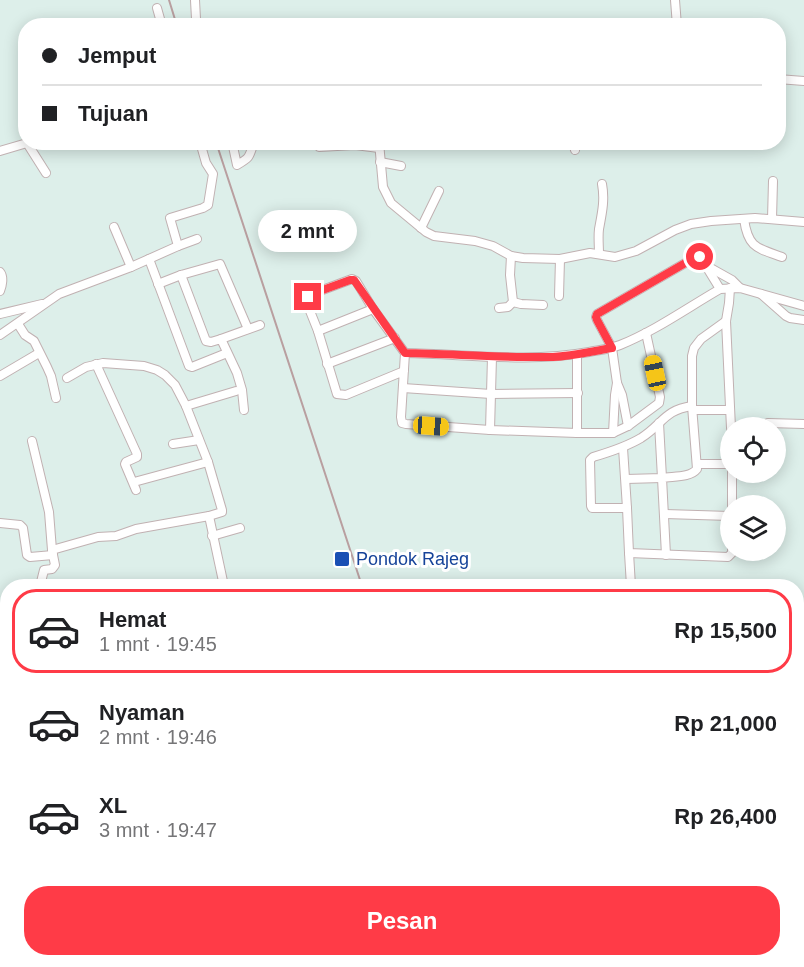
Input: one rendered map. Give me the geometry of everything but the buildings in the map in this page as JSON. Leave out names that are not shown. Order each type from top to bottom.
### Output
[{"type":"street","points":[[195,0],[196,18]]},
{"type":"street","points":[[675,0],[676,18]]},
{"type":"street","points":[[157,8],[160,18]]},
{"type":"street","points":[[786,80],[804,81]]},
{"type":"street","points":[[0,151],[18,146]]},
{"type":"street","points":[[32,150],[46,172]]},
{"type":"street","points":[[178,246],[171,218],[208,205],[213,174],[206,164],[202,150]]},
{"type":"street","points":[[234,150],[237,165],[248,159],[252,150]]},
{"type":"street","points":[[379,150],[383,187],[391,203],[421,228],[441,238],[475,241],[493,246],[511,256],[560,259],[590,253],[615,257],[636,251],[691,224],[744,219],[804,222]]},
{"type":"street","points":[[380,162],[401,166]]},
{"type":"street","points":[[772,219],[773,181]]},
{"type":"street","points":[[599,254],[603,210],[602,184]]},
{"type":"street","points":[[421,228],[439,190]]},
{"type":"street","points":[[744,219],[747,235],[753,245],[782,257]]},
{"type":"street","points":[[114,226],[131,267]]},
{"type":"street","points":[[0,335],[59,294],[197,239]]},
{"type":"street","points":[[511,256],[510,275],[513,302]]},
{"type":"street","points":[[628,426],[622,395],[617,383],[612,348],[597,320],[597,314],[698,257],[706,265],[720,289]]},
{"type":"street","points":[[149,259],[189,366],[192,367],[228,353]]},
{"type":"street","points":[[559,296],[560,259]]},
{"type":"street","points":[[158,284],[220,264],[248,329]]},
{"type":"street","points":[[706,265],[732,280],[740,288]]},
{"type":"street","points":[[0,272],[2,274],[0,291]]},
{"type":"street","points":[[181,275],[207,341],[221,339],[260,325]]},
{"type":"street","points":[[404,371],[342,396],[337,394],[308,304],[309,295],[352,279],[356,281],[405,353],[402,423],[490,430],[613,433],[628,426],[659,404],[646,333]]},
{"type":"street","points":[[730,288],[726,321],[730,417]]},
{"type":"street","points":[[405,353],[555,357],[612,348],[646,333],[720,289],[740,288],[804,306]]},
{"type":"street","points":[[760,293],[786,316],[804,320]]},
{"type":"street","points":[[513,302],[543,305]]},
{"type":"street","points":[[499,308],[508,307],[513,302]]},
{"type":"street","points":[[0,314],[46,303]]},
{"type":"street","points":[[318,331],[373,309]]},
{"type":"street","points":[[626,479],[662,478],[696,472],[693,408],[694,348],[701,339],[726,321]]},
{"type":"street","points":[[18,324],[34,341],[51,376],[56,398]]},
{"type":"street","points":[[327,364],[395,338]]},
{"type":"street","points":[[221,339],[239,380],[244,410]]},
{"type":"street","points":[[0,376],[39,352]]},
{"type":"street","points":[[576,433],[577,354]]},
{"type":"street","points":[[490,430],[492,357]]},
{"type":"street","points":[[0,523],[20,525],[23,528],[27,555],[30,557],[98,537],[116,536],[222,512],[208,462],[186,406],[175,385],[165,375],[144,366],[104,363],[76,372],[67,378]]},
{"type":"street","points":[[96,364],[137,454],[137,457],[125,464],[135,486],[208,462]]},
{"type":"street","points":[[613,433],[617,383]]},
{"type":"street","points":[[403,388],[491,394],[578,393]]},
{"type":"street","points":[[186,406],[236,391]]},
{"type":"street","points":[[627,508],[592,508],[590,460],[593,457],[623,448],[643,437],[670,413],[681,408],[730,410]]},
{"type":"street","points":[[659,423],[666,555]]},
{"type":"street","points":[[786,424],[804,424]]},
{"type":"street","points":[[173,444],[199,440]]},
{"type":"street","points":[[32,441],[49,512],[52,552],[56,566],[44,570],[42,579]]},
{"type":"street","points":[[623,448],[631,579]]},
{"type":"street","points":[[697,464],[720,464]]},
{"type":"street","points":[[665,514],[720,516]]},
{"type":"street","points":[[209,516],[222,579]]},
{"type":"street","points":[[212,536],[240,528]]},
{"type":"street","points":[[629,553],[720,557]]},
{"type":"railway","points":[[169,0],[175,18]]},
{"type":"railway","points":[[219,150],[360,579]]},
{"type":"place","name":"Pondok Rajeg","points":[[342,559]]},
{"type":"route","points":[[308,297],[354,280],[405,353],[555,357],[612,348],[597,320],[597,314],[694,258],[700,257]]}]
